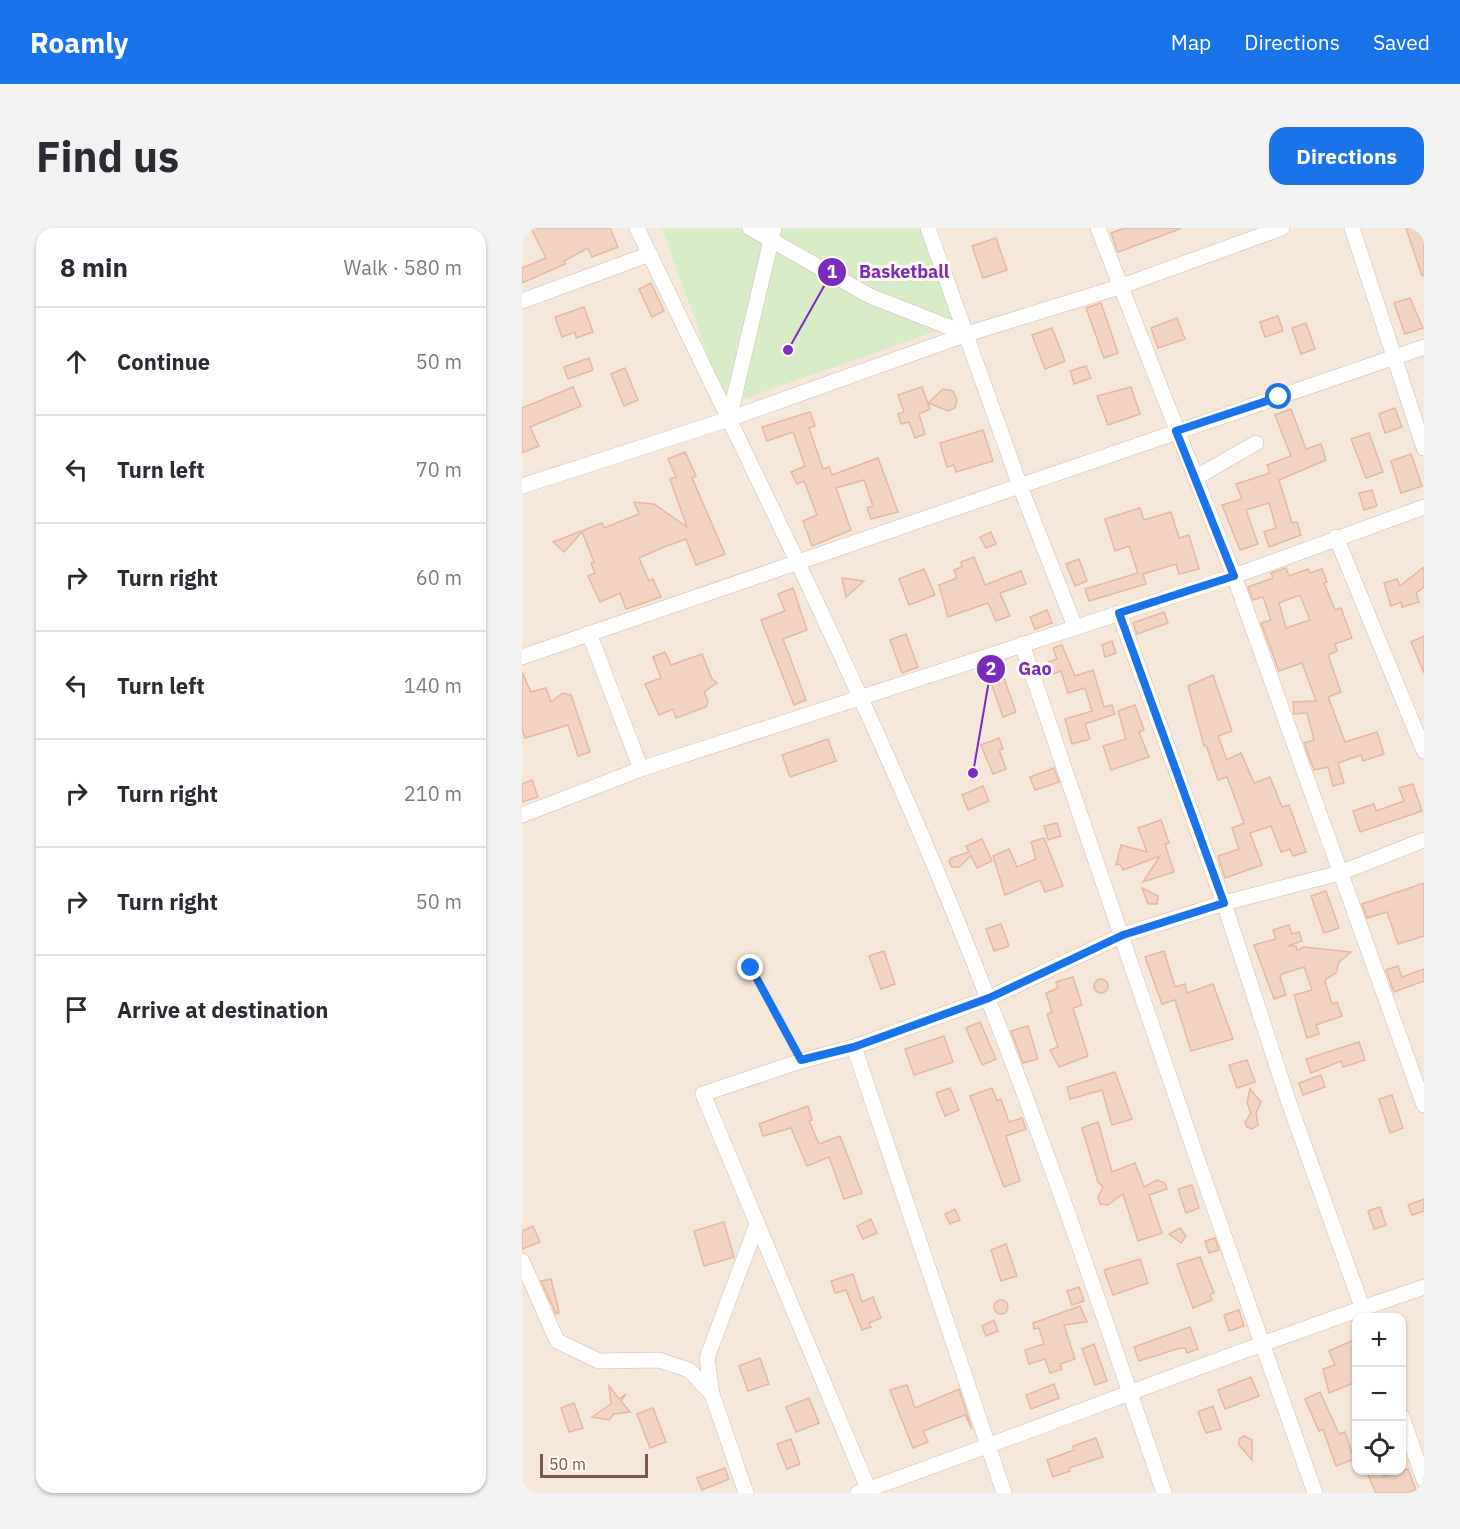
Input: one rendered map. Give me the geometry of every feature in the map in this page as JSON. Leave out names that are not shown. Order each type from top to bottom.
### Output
[{"type":"street","points":[[637,228],[861,696],[989,998],[1164,1493]]},
{"type":"street","points":[[750,228],[772,235],[870,296],[967,334]]},
{"type":"street","points":[[928,228],[1020,486],[1075,627]]},
{"type":"street","points":[[1098,228],[1119,287],[1234,576],[1424,1105]]},
{"type":"street","points":[[522,486],[729,419],[967,334],[1119,287],[1282,228]]},
{"type":"street","points":[[1352,228],[1392,357],[1424,448]]},
{"type":"street","points":[[729,419],[772,235]]},
{"type":"street","points":[[522,301],[650,254]]},
{"type":"street","points":[[522,657],[1424,347]]},
{"type":"street","points":[[1196,478],[1256,443]]},
{"type":"street","points":[[522,815],[640,770],[1234,576],[1336,537],[1424,507]]},
{"type":"street","points":[[1336,537],[1424,751]]},
{"type":"street","points":[[1119,613],[1224,903],[1288,1100],[1364,1312]]},
{"type":"street","points":[[589,633],[640,770]]},
{"type":"street","points":[[1022,644],[1123,935],[1202,1173],[1315,1493]]},
{"type":"street","points":[[1424,840],[1340,873],[1224,903],[1123,935],[989,998],[854,1047],[801,1060],[703,1094],[866,1492],[1130,1394],[1263,1341],[1364,1312],[1424,1287]]},
{"type":"street","points":[[854,1047],[1004,1493]]},
{"type":"street","points":[[747,1493],[712,1394],[707,1358],[758,1224]]},
{"type":"street","points":[[522,1261],[557,1341],[599,1361],[659,1360],[689,1370],[712,1394]]},
{"type":"street","points":[[1402,1421],[1424,1480]]},
{"type":"path","points":[[751,968],[801,1060]]},
{"type":"shaded area","points":[[522,228],[1424,228],[1424,1493],[522,1493]]},
{"type":"green space","points":[[662,228],[924,228],[959,323],[726,405]]},
{"type":"building","points":[[531,228],[610,228],[618,247],[592,257],[588,248],[564,261],[565,264],[522,283],[522,268],[546,258]]},
{"type":"building","points":[[1125,228],[1180,229],[1118,252],[1111,233]]},
{"type":"building","points":[[1406,228],[1424,228],[1424,275],[1422,276]]},
{"type":"building","points":[[996,238],[1007,270],[983,278],[972,246]]},
{"type":"building","points":[[651,283],[664,311],[652,317],[639,289]]},
{"type":"building","points":[[1410,298],[1423,328],[1405,334],[1394,303]]},
{"type":"building","points":[[1101,303],[1118,353],[1104,358],[1086,308]]},
{"type":"building","points":[[584,307],[593,332],[576,338],[575,332],[562,337],[555,317]]},
{"type":"building","points":[[1278,316],[1283,331],[1265,337],[1260,322]]},
{"type":"building","points":[[1177,318],[1185,339],[1158,348],[1151,328]]},
{"type":"building","points":[[1306,323],[1315,349],[1301,354],[1292,328]]},
{"type":"building","points":[[1052,328],[1065,361],[1045,369],[1032,335]]},
{"type":"building","points":[[589,358],[593,370],[568,379],[564,367]]},
{"type":"building","points":[[1086,366],[1091,378],[1074,384],[1070,371]]},
{"type":"building","points":[[625,368],[638,400],[624,406],[611,374]]},
{"type":"building","points":[[573,387],[581,406],[530,427],[539,446],[522,453],[522,408]]},
{"type":"building","points":[[922,387],[930,409],[919,414],[925,434],[915,438],[909,422],[901,424],[898,414],[904,412],[898,395]]},
{"type":"building","points":[[1131,387],[1140,414],[1108,425],[1097,396]]},
{"type":"building","points":[[943,389],[953,391],[957,400],[955,408],[948,411],[928,403]]},
{"type":"building","points":[[1395,408],[1402,427],[1385,433],[1379,414]]},
{"type":"building","points":[[1291,409],[1306,449],[1321,444],[1326,460],[1279,480],[1292,523],[1297,522],[1301,535],[1269,547],[1264,532],[1276,528],[1269,503],[1246,510],[1258,544],[1240,550],[1222,505],[1242,499],[1236,484],[1270,473],[1267,465],[1291,456],[1275,415]]},
{"type":"building","points":[[810,412],[815,426],[809,428],[823,469],[829,467],[832,475],[878,458],[898,512],[871,519],[867,508],[873,506],[864,480],[836,488],[851,530],[812,546],[803,521],[817,515],[804,481],[797,484],[791,472],[805,466],[793,432],[767,441],[762,427]]},
{"type":"building","points":[[983,430],[993,461],[956,472],[954,465],[947,467],[940,443]]},
{"type":"building","points":[[1369,433],[1383,472],[1366,478],[1351,439]]},
{"type":"building","points":[[685,452],[696,476],[692,478],[725,554],[696,565],[686,539],[664,547],[639,558],[649,581],[653,579],[661,597],[626,609],[620,593],[600,602],[588,576],[595,573],[591,563],[594,562],[582,532],[564,552],[553,542],[602,523],[604,528],[639,514],[634,502],[654,504],[687,527],[670,479],[676,477],[668,459]]},
{"type":"building","points":[[1411,454],[1422,486],[1401,493],[1391,461]]},
{"type":"building","points":[[1372,490],[1377,506],[1364,510],[1359,493]]},
{"type":"building","points":[[1140,508],[1144,520],[1171,512],[1179,538],[1189,535],[1199,569],[1179,574],[1176,564],[1143,574],[1146,584],[1089,601],[1085,589],[1138,573],[1129,546],[1115,551],[1105,519]]},
{"type":"building","points":[[991,532],[996,544],[986,548],[980,537]]},
{"type":"building","points":[[974,557],[985,585],[1021,571],[1026,584],[1000,593],[1010,616],[996,621],[988,603],[948,617],[939,585],[957,578],[954,570],[962,567],[961,562]]},
{"type":"building","points":[[1079,559],[1087,581],[1075,586],[1066,564]]},
{"type":"building","points":[[1424,567],[1424,587],[1416,593],[1419,602],[1402,607],[1401,602],[1391,606],[1384,583],[1397,579],[1400,586]]},
{"type":"building","points":[[1286,568],[1289,576],[1308,569],[1310,573],[1322,569],[1327,582],[1324,583],[1335,610],[1341,608],[1352,638],[1335,644],[1337,651],[1328,655],[1341,692],[1328,697],[1345,742],[1377,732],[1384,754],[1363,761],[1361,755],[1338,763],[1344,783],[1333,786],[1328,767],[1314,770],[1304,743],[1314,740],[1307,713],[1294,714],[1293,702],[1316,701],[1302,663],[1279,671],[1261,623],[1271,620],[1263,597],[1253,600],[1248,587],[1273,578],[1271,573]],"holes":[[[1300,595],[1310,620],[1286,628],[1279,603]]]},
{"type":"building","points":[[924,569],[935,595],[909,605],[899,579]]},
{"type":"building","points":[[842,578],[864,581],[846,597]]},
{"type":"building","points":[[793,588],[807,630],[783,639],[806,700],[794,705],[761,620],[785,611],[778,594]]},
{"type":"building","points":[[1047,610],[1052,623],[1035,629],[1030,617]]},
{"type":"building","points":[[1164,612],[1168,623],[1137,634],[1133,623]]},
{"type":"building","points":[[906,634],[918,667],[902,673],[890,640]]},
{"type":"building","points":[[1424,636],[1424,673],[1411,642]]},
{"type":"building","points":[[1112,641],[1116,653],[1105,657],[1102,645]]},
{"type":"building","points":[[1062,645],[1075,676],[1093,670],[1104,707],[1112,705],[1115,714],[1085,724],[1090,739],[1072,744],[1065,719],[1092,711],[1085,688],[1068,693],[1061,671],[1053,674],[1048,662],[1057,659],[1053,648]]},
{"type":"building","points":[[665,652],[671,665],[702,654],[712,679],[717,683],[704,692],[708,701],[706,707],[676,718],[673,709],[659,715],[645,684],[661,678],[653,657]]},
{"type":"building","points":[[1000,667],[1016,712],[1003,717],[987,671]]},
{"type":"building","points":[[522,672],[531,692],[546,688],[551,702],[563,693],[571,695],[590,752],[578,756],[568,725],[525,738],[522,729]]},
{"type":"building","points":[[1213,675],[1232,731],[1218,736],[1227,760],[1241,753],[1254,783],[1270,777],[1282,807],[1289,805],[1306,852],[1293,856],[1290,849],[1281,852],[1271,826],[1250,833],[1262,865],[1225,878],[1218,856],[1239,849],[1232,828],[1244,823],[1227,777],[1218,780],[1206,745],[1204,746],[1188,686]]},
{"type":"building","points":[[1135,705],[1144,730],[1139,732],[1149,757],[1111,770],[1103,746],[1126,739],[1118,711]]},
{"type":"building","points":[[999,738],[1003,749],[999,750],[1006,769],[993,774],[981,745]]},
{"type":"building","points":[[828,739],[836,761],[790,777],[782,755]]},
{"type":"building","points":[[1054,768],[1059,782],[1035,790],[1030,777]]},
{"type":"building","points":[[532,780],[538,797],[522,802],[522,784]]},
{"type":"building","points":[[1413,784],[1422,811],[1360,832],[1353,811],[1374,804],[1376,811],[1404,801],[1399,788]]},
{"type":"building","points":[[983,786],[989,801],[968,810],[962,795]]},
{"type":"building","points":[[1161,820],[1169,843],[1165,844],[1174,872],[1143,882],[1160,856],[1123,870],[1120,864],[1116,865],[1121,845],[1147,852],[1138,828]]},
{"type":"building","points":[[1057,823],[1061,836],[1048,840],[1044,826]]},
{"type":"building","points":[[1044,838],[1063,886],[1045,892],[1040,880],[1005,895],[993,856],[1009,849],[1017,867],[1036,859],[1031,842]]},
{"type":"building","points":[[982,839],[992,861],[977,868],[971,856],[959,867],[952,867],[949,862],[951,858],[969,852],[966,846]]},
{"type":"building","points":[[1424,883],[1424,936],[1398,944],[1387,912],[1367,918],[1362,904]]},
{"type":"building","points":[[1142,888],[1158,896],[1157,904],[1148,904]]},
{"type":"building","points":[[1326,891],[1339,928],[1324,933],[1311,896]]},
{"type":"building","points":[[1001,924],[1009,946],[994,951],[986,929]]},
{"type":"building","points":[[1289,925],[1292,934],[1299,932],[1302,941],[1288,946],[1296,946],[1297,950],[1304,947],[1351,952],[1339,962],[1336,973],[1325,982],[1332,1004],[1337,1002],[1342,1016],[1316,1025],[1319,1034],[1307,1038],[1294,995],[1312,990],[1304,967],[1282,974],[1280,977],[1286,995],[1274,999],[1254,945],[1276,939],[1273,930]]},
{"type":"building","points":[[884,951],[895,984],[881,989],[869,956]]},
{"type":"building","points":[[1164,951],[1175,987],[1185,984],[1187,993],[1213,984],[1233,1039],[1191,1051],[1175,1000],[1162,1004],[1145,957]]},
{"type":"building","points":[[1398,966],[1402,977],[1424,969],[1424,981],[1394,992],[1386,970]]},
{"type":"building","points":[[1073,977],[1082,1005],[1073,1008],[1088,1056],[1059,1067],[1050,1050],[1058,1047],[1047,1014],[1052,1012],[1046,993],[1058,988],[1056,982]]},
{"type":"building","points":[[1101,979],[1106,981],[1108,986],[1106,991],[1101,993],[1096,991],[1094,986],[1096,981]]},
{"type":"building","points":[[980,1022],[996,1059],[982,1065],[966,1028]]},
{"type":"building","points":[[1028,1026],[1038,1059],[1023,1063],[1011,1031]]},
{"type":"building","points":[[944,1036],[953,1062],[914,1075],[905,1049]]},
{"type":"building","points":[[1359,1042],[1365,1060],[1343,1067],[1341,1061],[1311,1073],[1306,1059]]},
{"type":"building","points":[[1247,1060],[1255,1082],[1237,1088],[1229,1065]]},
{"type":"building","points":[[1115,1072],[1132,1119],[1112,1125],[1102,1090],[1070,1099],[1067,1087]]},
{"type":"building","points":[[1321,1075],[1325,1087],[1303,1095],[1299,1083]]},
{"type":"building","points":[[950,1088],[959,1110],[945,1116],[936,1093]]},
{"type":"building","points":[[992,1088],[997,1101],[1001,1099],[1009,1122],[1022,1118],[1026,1129],[1006,1136],[1020,1181],[1004,1187],[970,1096]]},
{"type":"building","points":[[1250,1089],[1261,1102],[1256,1113],[1258,1125],[1252,1129],[1247,1127],[1245,1122],[1251,1113],[1247,1103]]},
{"type":"building","points":[[1392,1095],[1403,1128],[1390,1133],[1379,1099]]},
{"type":"building","points":[[808,1106],[812,1120],[809,1121],[819,1144],[840,1136],[862,1193],[844,1199],[829,1157],[807,1166],[791,1128],[763,1136],[759,1124]]},
{"type":"building","points":[[1098,1122],[1112,1172],[1135,1163],[1144,1187],[1157,1180],[1165,1183],[1167,1189],[1149,1195],[1162,1233],[1138,1241],[1123,1194],[1108,1205],[1100,1204],[1098,1197],[1103,1187],[1098,1182],[1082,1128]]},
{"type":"building","points":[[1192,1185],[1199,1208],[1186,1213],[1178,1189]]},
{"type":"building","points":[[1424,1199],[1424,1211],[1412,1215],[1408,1205]]},
{"type":"building","points":[[1380,1207],[1386,1225],[1374,1229],[1368,1211]]},
{"type":"building","points":[[955,1209],[960,1220],[950,1224],[945,1214]]},
{"type":"building","points":[[871,1219],[877,1233],[863,1239],[857,1226]]},
{"type":"building","points":[[724,1222],[734,1257],[704,1266],[694,1231]]},
{"type":"building","points":[[533,1226],[540,1242],[522,1249],[522,1231]]},
{"type":"building","points":[[1180,1228],[1186,1236],[1181,1243],[1169,1234]]},
{"type":"building","points":[[1215,1238],[1219,1250],[1209,1253],[1205,1241]]},
{"type":"building","points":[[1006,1244],[1017,1276],[1001,1281],[991,1250]]},
{"type":"building","points":[[1200,1257],[1214,1293],[1210,1295],[1212,1300],[1193,1308],[1177,1264]]},
{"type":"building","points":[[1140,1259],[1148,1283],[1113,1295],[1104,1270]]},
{"type":"building","points":[[853,1274],[862,1302],[873,1297],[881,1318],[869,1323],[871,1327],[862,1330],[846,1290],[835,1293],[831,1281]]},
{"type":"building","points":[[551,1279],[559,1313],[556,1314],[541,1281]]},
{"type":"building","points":[[1079,1287],[1084,1301],[1072,1305],[1067,1291]]},
{"type":"building","points":[[1001,1300],[1006,1302],[1008,1307],[1006,1312],[1001,1314],[996,1312],[994,1307],[996,1302]]},
{"type":"building","points":[[1080,1306],[1087,1322],[1064,1325],[1075,1359],[1060,1364],[1062,1369],[1050,1373],[1045,1359],[1029,1364],[1025,1350],[1044,1344],[1039,1328],[1034,1329],[1033,1323]]},
{"type":"building","points":[[1239,1310],[1244,1326],[1229,1331],[1224,1315]]},
{"type":"building","points":[[994,1320],[998,1331],[986,1336],[982,1326]]},
{"type":"building","points":[[1190,1327],[1198,1349],[1187,1353],[1185,1348],[1180,1348],[1139,1361],[1134,1347]]},
{"type":"building","points":[[1352,1341],[1352,1384],[1329,1393],[1323,1369],[1335,1365],[1329,1351]]},
{"type":"building","points":[[1094,1344],[1107,1381],[1095,1385],[1082,1349]]},
{"type":"building","points":[[760,1358],[769,1384],[748,1391],[739,1366]]},
{"type":"building","points":[[1251,1377],[1259,1396],[1225,1409],[1218,1390]]},
{"type":"building","points":[[1054,1384],[1059,1398],[1031,1409],[1026,1395]]},
{"type":"building","points":[[907,1385],[915,1408],[959,1389],[972,1429],[965,1415],[923,1431],[928,1442],[913,1448],[890,1390]]},
{"type":"building","points":[[609,1386],[619,1399],[626,1394],[621,1401],[630,1412],[614,1414],[609,1420],[592,1417],[611,1404]]},
{"type":"building","points":[[1320,1392],[1339,1434],[1345,1432],[1352,1460],[1336,1466],[1323,1429],[1319,1431],[1305,1399]]},
{"type":"building","points":[[809,1398],[819,1423],[796,1432],[786,1407]]},
{"type":"building","points":[[574,1403],[583,1428],[569,1432],[561,1408]]},
{"type":"building","points":[[1213,1406],[1221,1429],[1206,1433],[1198,1412]]},
{"type":"building","points":[[653,1408],[666,1442],[650,1448],[637,1414]]},
{"type":"building","points":[[1244,1436],[1252,1440],[1252,1460],[1239,1445],[1239,1439]]},
{"type":"building","points":[[1096,1438],[1103,1457],[1069,1468],[1070,1471],[1053,1477],[1047,1460],[1074,1450],[1073,1446]]},
{"type":"building","points":[[791,1439],[800,1464],[787,1469],[777,1444]]},
{"type":"building","points":[[725,1468],[729,1479],[702,1490],[697,1478]]},
{"type":"building","points":[[1408,1469],[1416,1490],[1408,1493],[1376,1493],[1368,1475],[1382,1475],[1383,1477],[1406,1475]]},
{"type":"place","name":"Basketball","points":[[788,350]]},
{"type":"place","name":"Gao","points":[[973,773]]},
{"type":"route","points":[[751,968],[801,1060],[854,1047],[989,998],[1123,935],[1224,903],[1119,613],[1234,576],[1176,431],[1279,397]]}]
